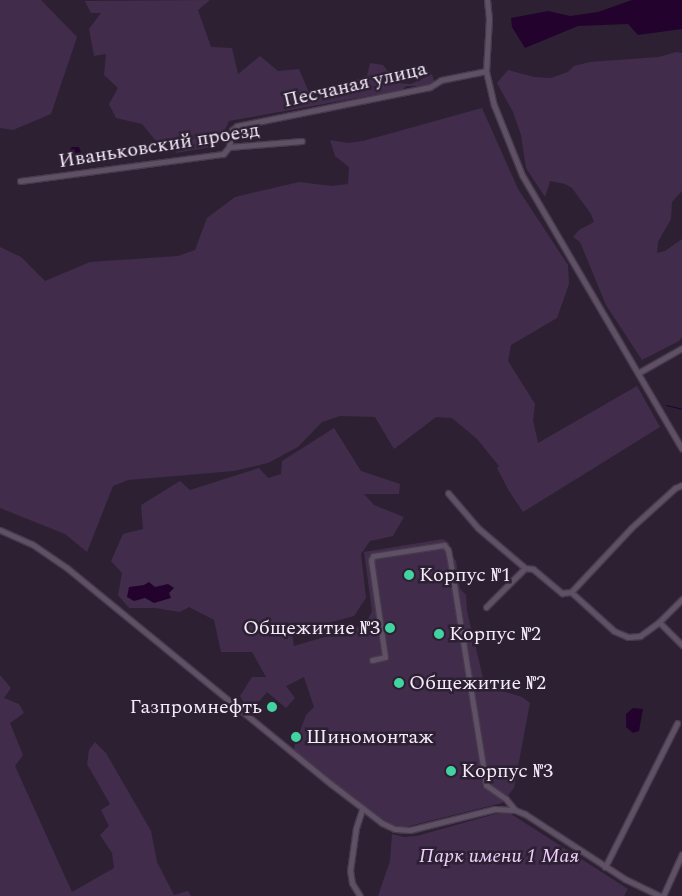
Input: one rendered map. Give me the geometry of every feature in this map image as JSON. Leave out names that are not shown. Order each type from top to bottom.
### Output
[{"type":"street","points":[[487,0],[489,18],[486,71],[494,105],[522,175],[682,449]]},
{"type":"street","name":"Песчаная улица","points":[[229,147],[232,130],[237,126],[430,87],[441,80],[486,71]]},
{"type":"street","name":"Иваньковский проезд","points":[[20,181],[223,154],[229,147],[302,141]]},
{"type":"street","points":[[638,373],[682,348]]},
{"type":"street","points":[[448,493],[478,528],[524,568],[533,569],[562,593],[571,592],[631,528],[675,488],[682,485]]},
{"type":"street","points":[[0,530],[32,544],[68,568],[362,810],[388,827],[404,831],[494,810],[514,810],[525,814],[637,886],[662,896],[682,854]]},
{"type":"street","points":[[372,660],[385,657],[371,560],[373,556],[446,547],[486,785],[506,799],[514,810]]},
{"type":"street","points":[[486,607],[524,568]]},
{"type":"street","points":[[571,592],[614,630],[628,636],[640,636],[682,599]]},
{"type":"street","points":[[658,622],[682,645]]},
{"type":"street","points":[[605,867],[677,723]]},
{"type":"street","points":[[360,896],[352,883],[350,872],[356,828],[362,810]]},
{"type":"green space","points":[[0,0],[41,0],[77,37],[51,114],[13,130],[0,128]]},
{"type":"green space","points":[[210,0],[198,10],[211,47],[232,48],[238,74],[260,56],[278,71],[299,69],[310,95],[367,76],[370,63],[383,65],[397,83],[411,84],[432,74],[434,81],[428,86],[406,86],[402,90],[229,121],[217,146],[176,153],[170,142],[156,141],[142,124],[116,118],[109,104],[118,88],[104,75],[106,54],[94,56],[89,29],[101,13],[91,13],[85,1]]},
{"type":"green space","points":[[676,52],[682,53],[682,191],[672,202],[671,219],[658,242],[657,253],[665,251],[682,239],[682,337],[679,341],[642,360],[606,305],[580,242],[573,237],[579,230],[594,222],[591,214],[572,188],[565,184],[550,181],[545,197],[526,168],[521,135],[513,112],[497,83],[508,70],[534,77],[551,78],[568,72],[574,66],[590,62],[659,57]]},
{"type":"green space","points":[[482,108],[518,189],[568,265],[569,284],[557,318],[511,345],[508,361],[535,404],[533,420],[538,443],[637,386],[660,427],[523,512],[497,468],[499,466],[477,439],[452,418],[436,417],[394,449],[375,417],[340,416],[322,422],[298,447],[268,463],[234,471],[128,480],[113,486],[87,552],[65,534],[0,508],[0,247],[21,257],[45,281],[90,262],[178,256],[195,250],[207,218],[235,197],[299,182],[331,186],[348,184],[349,167],[335,156],[330,140],[347,143],[363,141]]},
{"type":"green space","points":[[334,428],[361,471],[400,484],[399,494],[364,494],[374,505],[404,517],[393,536],[370,541],[361,554],[366,598],[354,616],[292,633],[294,646],[365,625],[372,611],[364,552],[443,539],[449,543],[452,558],[456,560],[460,589],[466,595],[467,611],[485,686],[522,697],[530,703],[514,788],[502,803],[409,826],[401,827],[391,824],[369,811],[293,750],[306,715],[314,707],[304,677],[286,686],[295,698],[286,708],[267,692],[252,710],[246,707],[240,696],[252,677],[266,677],[252,652],[221,652],[214,620],[189,607],[180,612],[155,608],[129,608],[118,595],[122,573],[111,561],[123,534],[143,529],[141,505],[180,481],[190,490],[259,468],[268,478],[281,474],[282,461]]},
{"type":"green space","points":[[0,675],[11,688],[4,698],[19,704],[24,713],[10,723],[23,755],[15,766],[72,892],[114,868],[112,853],[100,835],[109,826],[101,810],[110,804],[87,764],[89,750],[95,742],[106,753],[151,831],[157,862],[174,895],[188,891],[191,896],[0,896]]},
{"type":"green space","name":"Парк имени 1 Мая","points":[[495,814],[511,814],[628,889],[624,896],[378,896],[390,861],[392,834],[404,837],[417,836]]},
{"type":"shaded area","points":[[632,0],[682,0],[682,29],[638,35],[628,24],[578,26],[525,48],[512,27],[511,18],[548,11],[570,16],[598,12]]},
{"type":"shaded area","points":[[72,147],[79,147],[84,161],[72,162],[70,149]]},
{"type":"shaded area","points":[[149,582],[155,587],[168,584],[174,588],[169,593],[171,598],[154,603],[145,598],[134,601],[127,597],[129,587],[144,585]]},
{"type":"shaded area","points":[[633,708],[643,709],[639,731],[633,733],[626,727],[626,714]]},
{"type":"waterway","points":[[666,405],[682,409]]},
{"type":"place","name":"Корпус №1","points":[[409,575]]},
{"type":"place","name":"Общежитие №3","points":[[390,628]]},
{"type":"place","name":"Корпус №2","points":[[439,634]]},
{"type":"place","name":"Общежитие №2","points":[[399,683]]},
{"type":"place","name":"Газпромнефть","points":[[272,707]]},
{"type":"place","name":"Шиномонтаж","points":[[296,737]]},
{"type":"place","name":"Корпус №3","points":[[451,771]]}]
